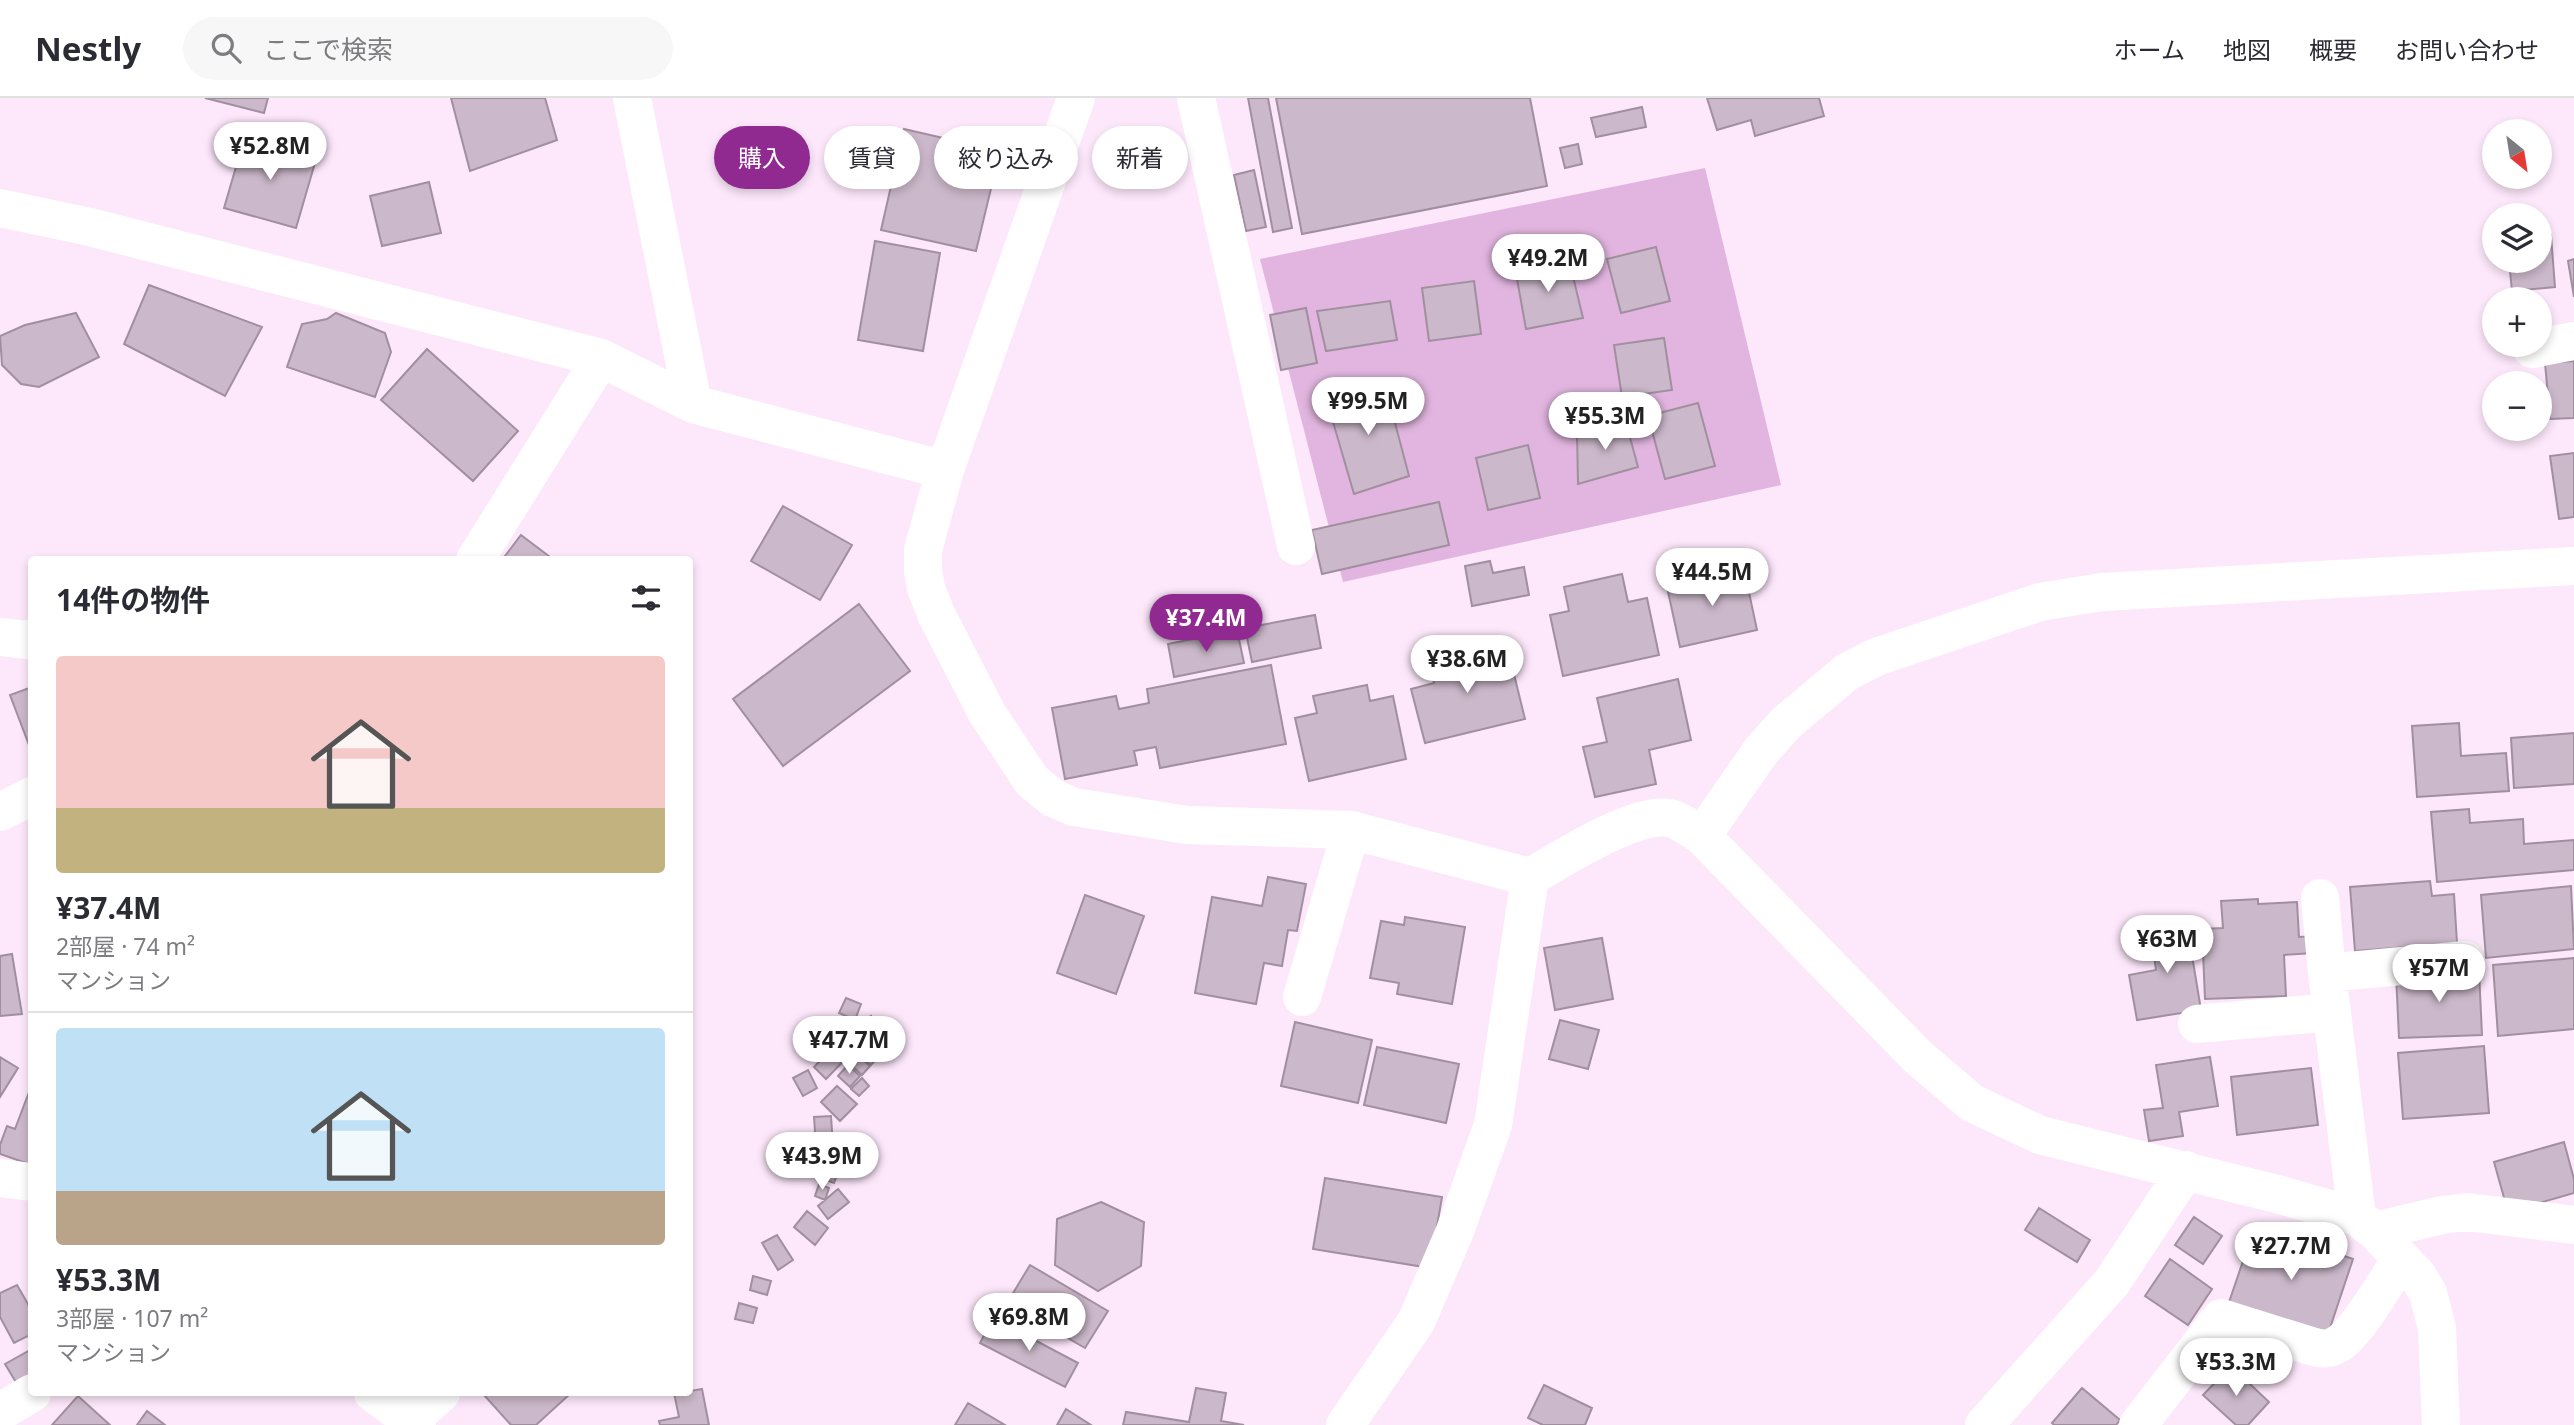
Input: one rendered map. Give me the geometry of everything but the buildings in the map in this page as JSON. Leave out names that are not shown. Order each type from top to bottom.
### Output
[{"type":"street","points":[[632,98],[693,404]]},
{"type":"street","points":[[1076,98],[945,470],[923,550],[926,588],[947,638],[987,713],[1019,763],[1044,791],[1063,803],[1086,810],[1187,825],[1351,830],[1530,877],[1622,828],[1652,817],[1672,818],[1702,836],[1918,1057],[1972,1103],[2039,1135],[2186,1170],[2366,1224],[2468,1212],[2574,1225]]},
{"type":"street","points":[[1196,98],[1296,546]]},
{"type":"street","points":[[0,208],[90,227],[601,358],[693,404],[945,470]]},
{"type":"street","points":[[2552,345],[2574,341]]},
{"type":"street","points":[[477,556],[601,358]]},
{"type":"street","points":[[1702,836],[1761,751],[1786,723],[1847,672],[1876,657],[2040,602],[2102,592],[2574,566]]},
{"type":"street","points":[[0,637],[28,638]]},
{"type":"street","points":[[0,812],[28,798]]},
{"type":"street","points":[[1303,997],[1351,830]]},
{"type":"street","points":[[1345,1425],[1416,1322],[1455,1231],[1493,1125],[1530,877]]},
{"type":"street","points":[[2320,898],[2332,1012],[2366,1224],[2423,1284],[2434,1310],[2441,1425]]},
{"type":"street","points":[[2327,973],[2465,960]]},
{"type":"street","points":[[2197,1024],[2332,1012]]},
{"type":"street","points":[[1984,1425],[2112,1282],[2186,1170]]},
{"type":"street","points":[[0,1178],[28,1182]]},
{"type":"street","points":[[2138,1425],[2221,1318],[2321,1349],[2330,1348],[2348,1336],[2401,1259]]},
{"type":"street","points":[[0,1412],[28,1394]]},
{"type":"street","points":[[377,1396],[414,1422],[439,1396]]},
{"type":"shaded area","points":[[1705,168],[1781,485],[1343,582],[1260,259]]}]
